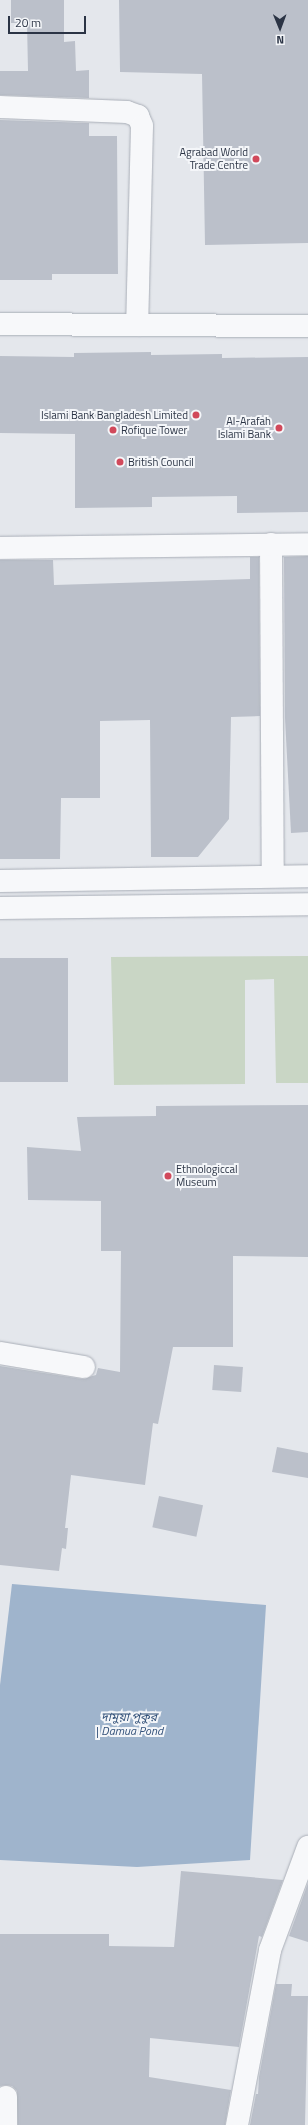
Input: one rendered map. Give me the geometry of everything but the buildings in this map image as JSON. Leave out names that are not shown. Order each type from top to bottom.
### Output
[{"type":"street","points":[[0,107],[127,112],[138,116],[142,126],[137,325]]},
{"type":"street","points":[[0,324],[308,326]]},
{"type":"street","points":[[271,544],[273,876]]},
{"type":"street","points":[[0,548],[308,544]]},
{"type":"street","points":[[0,881],[308,876]]},
{"type":"street","points":[[0,908],[308,904]]},
{"type":"street","points":[[0,1353],[84,1367]]},
{"type":"street","points":[[237,2125],[270,1950],[304,1868],[308,1847]]},
{"type":"street","points":[[6,2096],[6,2125]]},
{"type":"green space","points":[[308,956],[308,1083],[276,1083],[274,979],[245,980],[245,1084],[114,1085],[111,957]]},
{"type":"water","name":"দামুয়া পুকুর | Damua Pond","points":[[12,1584],[266,1605],[250,1860],[137,1867],[0,1860],[0,1685]]},
{"type":"place","name":"Agrabad World Trade Centre","points":[[256,159]]},
{"type":"place","name":"Islami Bank Bangladesh Limited","points":[[196,415]]},
{"type":"place","name":"Al-Arafah Islami Bank","points":[[279,428]]},
{"type":"place","name":"Rofique Tower","points":[[113,430]]},
{"type":"place","name":"British Council","points":[[120,462]]},
{"type":"place","name":"Ethnologiccal Museum","points":[[168,1176]]}]
